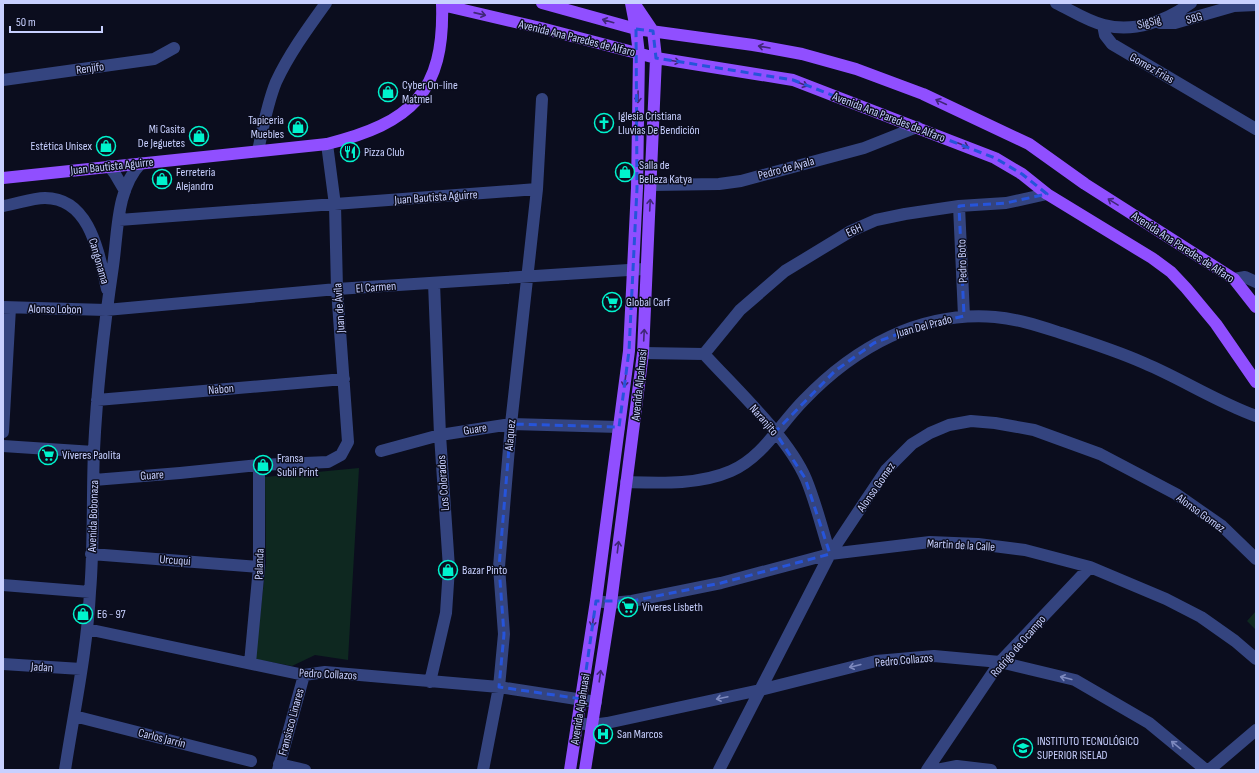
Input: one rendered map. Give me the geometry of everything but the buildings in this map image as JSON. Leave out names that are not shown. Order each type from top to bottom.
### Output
[{"type":"main road","name":"Avenida Ana Paredes de Alfaro","points":[[542,3],[636,29],[754,45],[802,54],[856,69],[923,94],[1029,144],[1085,184],[1234,279],[1256,307]]},
{"type":"main road","name":"Avenida Alpahuasi","points":[[570,770],[596,601],[629,351],[637,188],[639,54],[631,3]]},
{"type":"main road","name":"Avenida Alpahuasi","points":[[585,770],[611,604],[643,353],[656,58],[653,31],[634,3]]},
{"type":"main road","name":"Juan Bautista Aguirre","points":[[3,178],[327,144],[360,136],[383,126],[403,112],[419,97],[429,84],[439,57],[443,32],[442,4]]},
{"type":"main road","name":"Avenida Ana Paredes de Alfaro","points":[[442,4],[656,58],[793,80],[995,158],[1022,174],[1047,194],[1152,258],[1170,272],[1186,288],[1216,324],[1256,382]]},
{"type":"street","points":[[258,151],[268,105],[276,83],[297,45],[326,3]]},
{"type":"street","points":[[1056,3],[1103,25]]},
{"type":"street","name":"SigSig","points":[[1103,25],[1120,28],[1146,26],[1170,16],[1190,3]]},
{"type":"street","name":"S8G","points":[[1156,22],[1164,24],[1175,23],[1234,6],[1256,5]]},
{"type":"street","name":"Gomez Frias","points":[[1103,25],[1105,35],[1112,44],[1256,129]]},
{"type":"street","name":"Renjifo","points":[[3,80],[154,59],[174,48]]},
{"type":"street","name":"Alaquez","points":[[483,770],[499,687],[504,634],[499,567],[511,424],[537,190],[542,99]]},
{"type":"street","name":"Pedro de Ayala","points":[[651,185],[718,184],[736,182],[864,148],[917,127]]},
{"type":"street","name":"Juan de Ávila","points":[[327,144],[335,205],[337,289],[348,442],[341,455],[328,462]]},
{"type":"street","name":"Avenida Bobonaza","points":[[65,770],[87,629],[90,592],[97,400],[106,310],[124,191],[133,171],[141,163]]},
{"type":"street","points":[[108,166],[115,174],[124,191]]},
{"type":"street","name":"Juan Bautista Aguirre","points":[[119,220],[537,190]]},
{"type":"street","name":"E6H","points":[[704,354],[740,310],[785,271],[829,242],[876,220],[959,206],[1006,203],[1047,194]]},
{"type":"street","name":"Cangonama","points":[[3,206],[45,198],[60,201],[71,206],[81,215],[93,236],[109,296]]},
{"type":"street","name":"Pedro Boto","points":[[959,206],[964,316]]},
{"type":"street","name":"El Carmen","points":[[106,310],[337,289],[647,268]]},
{"type":"street","points":[[1234,279],[1245,277],[1256,282]]},
{"type":"street","name":"Los Colorados","points":[[430,682],[446,613],[449,592],[449,568],[440,435],[434,283]]},
{"type":"street","points":[[3,432],[6,308]]},
{"type":"street","name":"Alonso Lobon","points":[[6,308],[106,310]]},
{"type":"street","name":"Juan Del Prado","points":[[626,482],[665,483],[716,477],[733,470],[758,453],[804,400],[835,371],[874,343],[895,333],[941,320],[964,316],[996,317],[1031,323],[1088,342],[1144,362],[1256,416]]},
{"type":"street","points":[[643,353],[704,354]]},
{"type":"street","name":"Naranjito","points":[[704,354],[775,432],[805,478],[830,554]]},
{"type":"street","name":"Nabon","points":[[97,400],[344,379]]},
{"type":"street","name":"Alonso Gomez","points":[[719,770],[830,554],[886,470],[898,456],[912,444],[930,433],[949,425],[971,421],[995,423],[1034,430],[1100,454],[1176,494],[1222,526],[1256,560]]},
{"type":"street","name":"Guare","points":[[381,451],[440,435],[511,424],[619,427]]},
{"type":"street","points":[[3,446],[94,452]]},
{"type":"street","name":"Guare","points":[[94,480],[259,465],[328,462]]},
{"type":"street","name":"Palanda","points":[[250,663],[259,567],[259,465]]},
{"type":"street","name":"Martin de la Calle","points":[[596,601],[611,604],[721,583],[830,554],[930,542],[978,544],[1025,550],[1090,567],[1166,599],[1201,617],[1235,641],[1256,659]]},
{"type":"street","name":"Urcuqui","points":[[91,554],[259,567]]},
{"type":"street","name":"Rodrigo de Ocampo","points":[[927,770],[1000,662],[1090,567]]},
{"type":"street","points":[[3,585],[90,592]]},
{"type":"street","name":"Pedro Collazos","points":[[87,629],[304,675],[324,672],[499,687],[596,702]]},
{"type":"street","name":"Pedro Collazos","points":[[578,723],[592,725],[760,690],[876,661],[934,656],[1000,662],[1075,680],[1149,723],[1207,770]]},
{"type":"street","name":"Jadan","points":[[3,664],[81,669]]},
{"type":"street","name":"Fransisco Linares","points":[[278,767],[304,675]]},
{"type":"street","name":"Carlos Jarrín","points":[[74,716],[251,761]]},
{"type":"street","points":[[1207,770],[1256,730]]},
{"type":"street","points":[[936,770],[957,766],[991,770]]},
{"type":"street","points":[[278,767],[305,770]]},
{"type":"highlighted area","points":[[636,29],[653,31],[656,58],[793,80],[995,158],[1022,174],[1047,194],[1006,203],[959,206],[964,316],[919,326],[874,343],[835,371],[775,432],[805,478],[830,554],[721,583],[632,601],[596,601],[582,699],[499,687],[504,634],[499,567],[511,424],[619,427],[629,351],[637,188]]},
{"type":"green space","points":[[359,468],[348,660],[315,655],[292,666],[255,659],[266,563],[265,477]]},
{"type":"green space","points":[[1256,611],[1256,630],[1247,621]]},
{"type":"place","name":"Cyber On-line Matmel","points":[[388,92]]},
{"type":"place","name":"Iglesia Cristiana Lluvias De Bendición","points":[[604,123]]},
{"type":"place","name":"Tapiceria Muebles","points":[[298,127]]},
{"type":"place","name":"Mi Casita De Jeguetes","points":[[199,136]]},
{"type":"place","name":"Estética Unisex","points":[[106,146]]},
{"type":"place","name":"Pizza Club","points":[[350,152]]},
{"type":"place","name":"Salla de Belleza Katya","points":[[625,172]]},
{"type":"place","name":"Ferreteria Alejandro","points":[[162,179]]},
{"type":"place","name":"Global Carf","points":[[612,302]]},
{"type":"place","name":"Víveres Paolita","points":[[48,455]]},
{"type":"place","name":"Fransa Subli Print","points":[[263,465]]},
{"type":"place","name":"Bazar Pinto","points":[[448,570]]},
{"type":"place","name":"Viveres Lisbeth","points":[[628,607]]},
{"type":"place","name":"E6 - 97","points":[[83,614]]},
{"type":"place","name":"San Marcos","points":[[603,734]]},
{"type":"place","name":"INSTITUTO TECNOLÓGICO SUPERIOR ISELAD","points":[[1023,748]]}]
